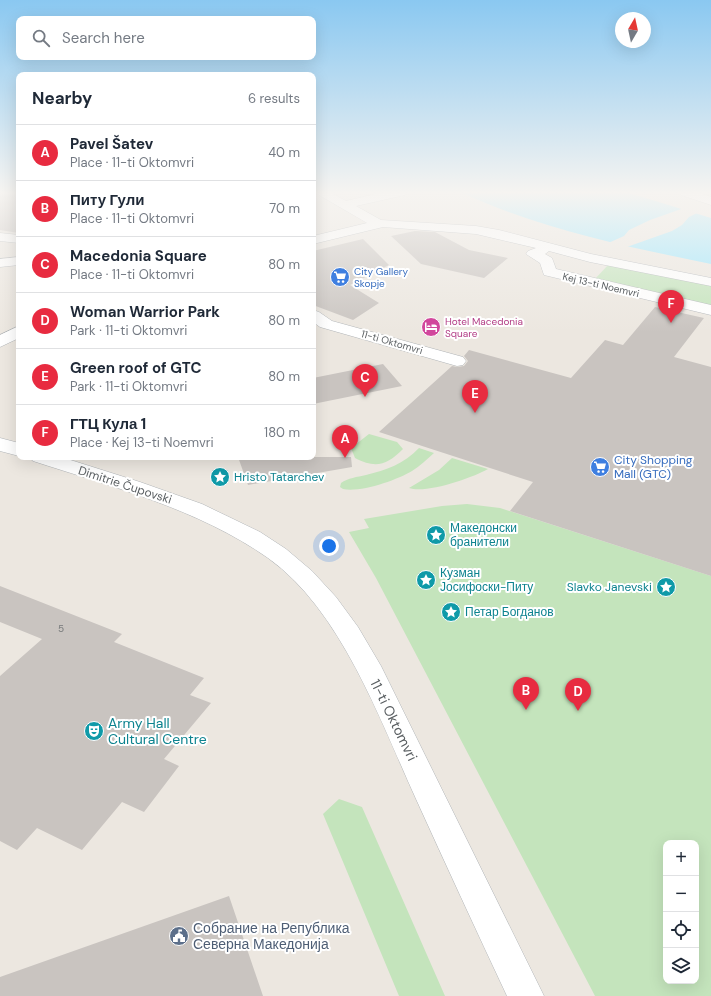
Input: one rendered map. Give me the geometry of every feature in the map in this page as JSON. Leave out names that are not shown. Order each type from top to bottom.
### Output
[{"type":"street","name":"Kej 13-ti Noemvri","points":[[510,238],[548,254],[711,298]]},
{"type":"street","name":"Kej 13-ti Noemvri","points":[[548,254],[711,282]]},
{"type":"street","name":"Kej 13-ti Noemvri","points":[[548,254],[549,272],[711,310]]},
{"type":"street","points":[[0,263],[16,261]]},
{"type":"street","name":"11-ti Oktomvri","points":[[317,321],[458,361]]},
{"type":"street","points":[[0,342],[16,333]]},
{"type":"street","points":[[0,444],[16,449]]},
{"type":"street","name":"Dimitrie Čupovski","points":[[49,460],[189,506]]},
{"type":"street","name":"11-ti Oktomvri","points":[[189,506],[219,520],[279,555],[310,583],[337,616],[372,675],[526,996]]},
{"type":"green space","points":[[609,264],[711,286],[711,306],[594,280]]},
{"type":"green space","points":[[369,434],[397,442],[403,449],[392,459],[381,464],[369,463],[355,458],[351,448]]},
{"type":"green space","points":[[419,448],[434,453],[418,467],[405,475],[388,482],[359,489],[350,490],[340,487],[341,483],[347,480],[394,466],[413,454]]},
{"type":"green space","points":[[452,458],[488,469],[460,481],[437,487],[426,489],[409,488],[439,470]]},
{"type":"green space","points":[[467,504],[500,508],[711,576],[711,996],[595,996],[376,578],[349,532],[369,528],[364,519],[442,506]]},
{"type":"green space","points":[[339,799],[362,807],[445,996],[399,996],[323,814]]},
{"type":"water","points":[[597,238],[711,238],[711,264],[646,250]]},
{"type":"pier","points":[[618,238],[651,238],[624,248],[606,244]]},
{"type":"building","points":[[394,238],[447,238],[469,250],[508,258],[484,278],[421,264]]},
{"type":"building","name":"City Gallery Skopje","points":[[363,239],[389,265],[350,285],[379,303],[353,320],[316,306],[316,250]]},
{"type":"building","name":"City Shopping Mall (GTC)","points":[[655,307],[704,318],[674,357],[711,367],[711,576],[510,511],[533,482],[379,432],[452,366],[464,366],[468,361],[464,356],[469,350],[571,378],[605,340],[623,345]]},
{"type":"building","points":[[383,364],[402,386],[316,403],[316,377]]},
{"type":"building","points":[[316,457],[351,457],[352,467],[248,485],[239,460],[316,460]]},
{"type":"building","name":"Army Hall Cultural Centre","points":[[0,586],[122,634],[114,642],[204,678],[190,695],[211,703],[164,759],[179,766],[144,812],[122,802],[82,850],[37,828],[17,850],[0,841],[0,676],[42,639],[0,622]]},
{"type":"building","name":"Собрание на Република Северна Македонија","points":[[229,896],[263,996],[0,996],[0,977]]},
{"type":"place","name":"City Gallery Skopje","points":[[340,277]]},
{"type":"place","name":"ГТЦ Кула 1","points":[[671,323]]},
{"type":"place","name":"Hotel Macedonia Square","points":[[431,327]]},
{"type":"place","name":"Macedonia Square","points":[[365,397]]},
{"type":"place","name":"Green roof of GTC","points":[[475,413]]},
{"type":"place","name":"Pavel Šatev","points":[[345,458]]},
{"type":"place","name":"City Shopping Mall (GTC)","points":[[600,467]]},
{"type":"place","name":"Hristo Tatarchev","points":[[220,477]]},
{"type":"place","name":"Македонски бранители","points":[[436,535]]},
{"type":"place","name":"Кузман Јосифоски-Питу","points":[[426,580]]},
{"type":"place","name":"Slavko Janevski","points":[[666,587]]},
{"type":"place","name":"Петар Богданов","points":[[451,612]]},
{"type":"place","name":"Питу Гули","points":[[526,710]]},
{"type":"place","name":"Woman Warrior Park","points":[[578,711]]},
{"type":"place","name":"Army Hall Cultural Centre","points":[[94,731]]},
{"type":"place","name":"Собрание на Република Северна Македонија","points":[[179,936]]}]
